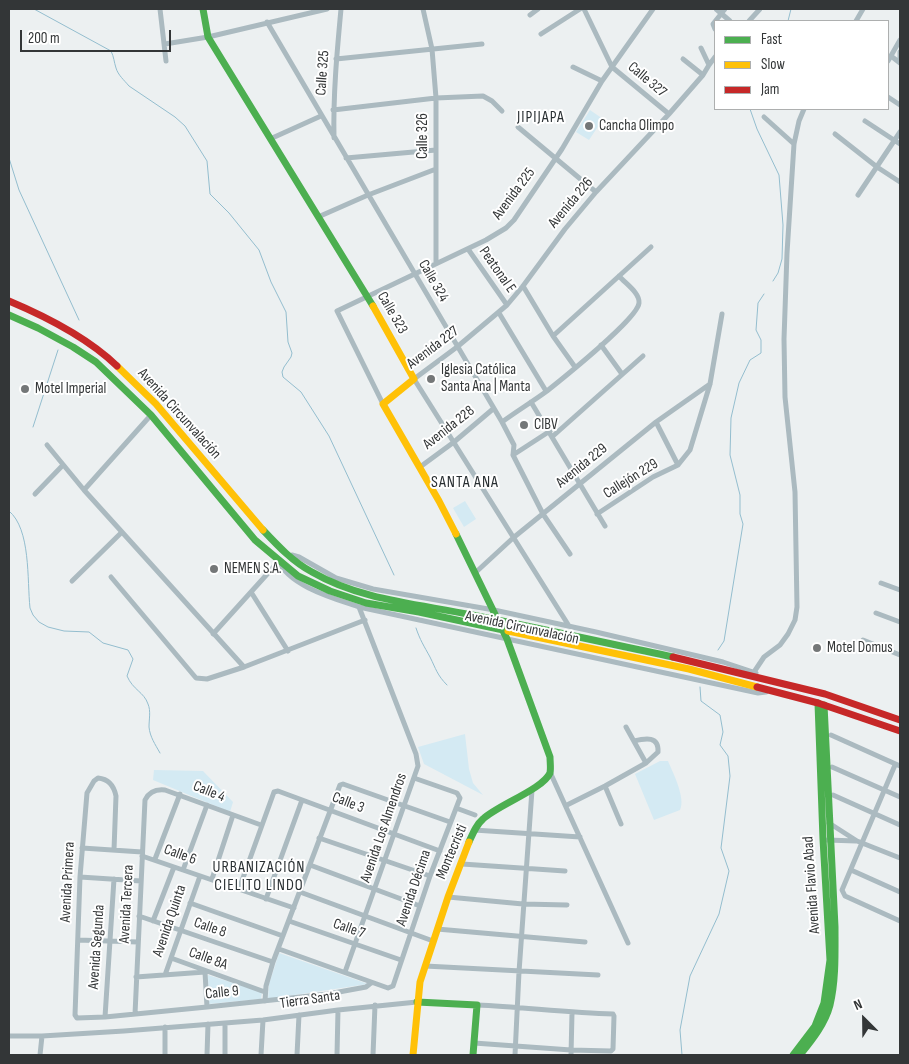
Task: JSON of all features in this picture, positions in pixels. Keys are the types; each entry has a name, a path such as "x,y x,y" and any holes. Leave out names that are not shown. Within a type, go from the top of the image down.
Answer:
{"main road":[{"name":"Calle 323","path":"203,9 208,36 367,296 414,379"},
{"name":"Avenida Circunvalación","path":"9,301 42,315 104,353 156,404 221,482 285,553 311,572 334,583 372,596 674,657 825,694 900,720"},
{"name":"Avenida Circunvalación","path":"9,315 38,328 96,362 160,426 255,540 298,576 330,591 366,603 438,616 670,665 821,704 900,731"},
{"name":"Avenida 227","path":"383,404 414,379"},
{"path":"383,404 420,467 494,610 507,639 545,740 550,758 550,772"},
{"path":"160,426 168,418"},
{"name":"Avenida Flavio Abad","path":"793,1055 815,1026 827,990 830,945 821,704"},
{"name":"Montecristi","path":"413,1055 420,982 448,897 474,830 482,820 496,809 543,782 550,772"},
{"name":"Avenida Flavio Abad","path":"800,1055 812,1040 825,1018 830,1005 832,991 836,944 826,839"},
{"name":"Tierra Santa","path":"417,1002 477,1005"},
{"path":"473,1055 477,1005"}],"street":[{"path":"160,9 166,61"},
{"path":"165,44 327,9"},
{"name":"Calle 325","path":"334,138 333,110 341,9"},
{"name":"Calle 326","path":"424,9 432,49 436,98 436,263"},
{"path":"530,15 538,9"},
{"path":"541,34 582,9"},
{"name":"Calle 327","path":"582,9 612,67 669,114"},
{"name":"Avenida 225","path":"383,404 337,311 468,249 506,228 514,220 556,158 602,81 653,9"},
{"path":"716,9 724,11"},
{"path":"750,20 760,9"},
{"path":"857,20 863,9"},
{"name":"Calle 324","path":"266,22 502,422 514,445 512,455 543,514 570,554"},
{"path":"900,40 890,58 900,63 900,52"},
{"path":"336,60 482,44"},
{"path":"701,48 709,65"},
{"name":"Avenida 226","path":"499,313 523,286 565,229 596,192 669,114 703,75 714,58"},
{"path":"683,59 703,75"},
{"path":"573,67 602,81"},
{"path":"333,110 436,98 482,96 492,101 502,111"},
{"path":"889,98 900,105"},
{"path":"754,672 764,657 780,645 788,634 795,620 797,607 795,492 785,397 784,339 794,144 804,110"},
{"path":"270,139 321,116"},
{"path":"764,117 794,144"},
{"path":"865,121 900,144"},
{"path":"518,127 596,192"},
{"path":"858,195 900,132"},
{"path":"834,134 900,182"},
{"path":"346,158 436,150"},
{"path":"318,217 368,195 436,169"},
{"path":"553,336 651,247"},
{"name":"Peatonal E","path":"468,249 507,305"},
{"path":"502,422 546,391 601,345 633,314 639,306 638,296 619,276"},
{"path":"523,286 553,336 575,367"},
{"path":"499,313 546,391"},
{"name":"Avenida 227","path":"414,379 499,313"},
{"path":"656,422 678,465 690,450 710,384 722,314"},
{"path":"601,345 622,374"},
{"path":"512,455 551,434 643,356"},
{"name":"Calle 323","path":"414,379 569,626"},
{"name":"Avenida 229","path":"475,572 513,538 656,422 710,384"},
{"path":"531,402 605,526"},
{"name":"Avenida 228","path":"420,467 454,442 493,409"},
{"path":"84,490 150,415"},
{"path":"47,445 84,490 244,667"},
{"path":"35,494 63,465"},
{"name":"Callejón 229","path":"597,514 653,477 678,465"},
{"path":"72,580 122,532"},
{"name":"Avenida Circunvalación","path":"285,553 299,557 336,578 373,589 494,610 658,646 754,672 775,682"},
{"path":"213,634 279,561"},
{"name":"Avenida Circunvalación","path":"279,561 281,567 287,573 306,586 359,607 758,693 773,691"},
{"path":"110,577 196,678 207,679 244,667 365,620"},
{"path":"881,583 900,590"},
{"path":"251,592 288,651"},
{"name":"Avenida Los Almendros","path":"345,972 366,918 418,766 416,754 359,607"},
{"path":"876,613 900,622"},
{"path":"863,640 900,655"},
{"path":"626,727 646,763"},
{"path":"831,735 898,765 859,842 851,870 842,890 845,896 899,921 900,914"},
{"path":"566,805 646,763 658,752 657,744 651,738 634,741"},
{"path":"832,767 900,797"},
{"path":"550,772 628,943"},
{"name":"Avenida Primera","path":"75,1016 80,877 87,793 90,786 98,778 104,778 115,792 114,850"},
{"name":"Avenida Décima","path":"371,982 388,988 393,986 430,876 460,798 457,794 414,778"},
{"path":"265,1001 265,992 273,962 329,809 340,785 343,784 450,822"},
{"path":"605,786 621,824"},
{"name":"Calle 4","path":"147,796 160,790 180,794 261,824"},
{"path":"515,1055 523,904 532,790"},
{"name":"Calle 3","path":"261,824 274,792 278,791 440,851"},
{"path":"155,859 180,794"},
{"path":"833,795 900,825"},
{"name":"Avenida Tercera","path":"135,1014 142,854 145,800 147,796"},
{"path":"266,899 302,800"},
{"name":"Avenida Quinta","path":"183,870 207,805"},
{"path":"456,808 475,815"},
{"path":"212,879 233,815"},
{"path":"826,823 859,842 900,858"},
{"path":"239,889 261,824"},
{"path":"474,830 580,837"},
{"path":"319,838 430,876"},
{"path":"826,839 859,842"},
{"name":"Calle 6","path":"82,848 142,854 174,867 294,908"},
{"path":"462,864 565,871"},
{"path":"310,865 420,906"},
{"path":"153,921 174,867"},
{"path":"851,870 900,892"},
{"name":"Avenida Quinta","path":"165,975 200,876"},
{"path":"80,877 141,881"},
{"name":"Avenida Segunda","path":"105,1017 114,879"},
{"path":"300,892 366,918 433,941"},
{"path":"448,897 523,904 567,905"},
{"path":"190,903 283,936"},
{"name":"Calle 8","path":"139,916 273,962"},
{"name":"Calle 7","path":"289,921 401,960"},
{"path":"437,929 585,942"},
{"path":"78,940 138,942"},
{"path":"279,949 371,982"},
{"name":"Calle 8A","path":"171,958 205,972 265,992"},
{"path":"425,966 598,975"},
{"path":"136,977 205,972 207,1007"},
{"name":"Calle 9","path":"75,1016 80,1019 265,1001 362,988 368,986 371,982"},
{"name":"Tierra Santa","path":"9,1036 42,1036 262,1020 375,1005 417,1002"},
{"path":"373,1055 375,1005"},
{"name":"Tierra Santa","path":"477,1005 614,1015 612,1050 571,1053"},
{"path":"337,1055 338,1010"},
{"path":"474,1043 571,1053 572,1013"},
{"path":"297,1055 299,1015"},
{"path":"261,1055 262,1020"},
{"path":"225,1023 225,1055"},
{"path":"207,1055 208,1024"},
{"path":"165,1027 165,1055"},
{"path":"40,1055 42,1036"}],"shaded area":[{"name":"Cancha Olimpo","path":"590,110 603,119 589,140 576,132"},
{"path":"465,501 476,519 464,527 453,508"},
{"path":"465,734 469,769 473,783 483,795 424,764 418,747"},
{"path":"660,761 668,761 678,786 681,805 680,810 654,820 635,774"},
{"path":"154,770 203,771 233,802 230,812 153,780"},
{"path":"279,953 368,984 268,999 269,984"},
{"path":"208,975 262,992 261,999 209,1004"}],"waterway":[{"path":"34,9 111,51 117,71 129,86 175,117 185,126 207,161 210,194 229,213 259,250 271,282 286,312 288,342 292,353 282,372 283,377 301,392 329,436 394,575"},
{"path":"788,20 791,9"},
{"path":"750,110 757,129 779,175 783,225 782,259 778,273 773,281"},
{"path":"9,158 19,190 79,320"},
{"path":"718,650 724,641 743,524 740,514 740,495 730,455 731,418 739,383 750,360 761,353 761,340 756,330 758,303 764,294"},
{"path":"33,427 58,350"},
{"path":"9,511 16,519 25,542 30,608 33,615 39,622 48,627 64,631 89,632 103,643 128,650 133,659 127,676 148,704 150,712 149,727 160,753"},
{"path":"416,628 437,672 447,685"},
{"path":"682,1055 680,1030 690,976 719,914 729,871 721,848 730,776 728,756 720,745 723,732 720,715 701,701 700,687"}],"traffic: fast":[{"path":"203,9 208,37 373,306"},
{"path":"9,315 38,328 96,362 151,415 255,540 298,576 330,591 366,603 508,631"},
{"path":"263,530 286,553 305,568 330,581 369,595 673,657"},
{"path":"456,534 507,639 550,757 550,773 546,779 530,791 483,819 469,842"},
{"path":"793,1055 815,1026 824,1003 830,960 818,703"},
{"path":"800,1055 825,1019 830,1005 834,976 835,927 824,705"},
{"path":"417,1002 477,1005 473,1055"}],"traffic: slow":[{"path":"373,306 414,379 383,404 456,534"},
{"path":"117,366 156,404 263,530"},
{"path":"508,631 689,669 757,687"},
{"path":"413,1055 420,982 448,897 469,842"}],"traffic: jam":[{"path":"9,301 38,314 80,337 117,366"},
{"path":"673,657 825,694 900,720"},
{"path":"757,687 818,703 900,731"}],"place":[{"name":"Cancha Olimpo","path":"589,126"},
{"name":"Iglesia Católica Santa Ana | Manta","path":"431,379"},
{"name":"Motel Imperial","path":"25,389"},
{"name":"CIBV","path":"524,425"},
{"name":"NEMEN S.A.","path":"214,569"},
{"name":"Motel Domus","path":"817,648"}],"district":[{"name":"JIPIJAPA","path":"541,118"},
{"name":"SANTA ANA","path":"465,483"},
{"name":"URBANIZACIÓN CIELITO LINDO","path":"259,877"}]}
